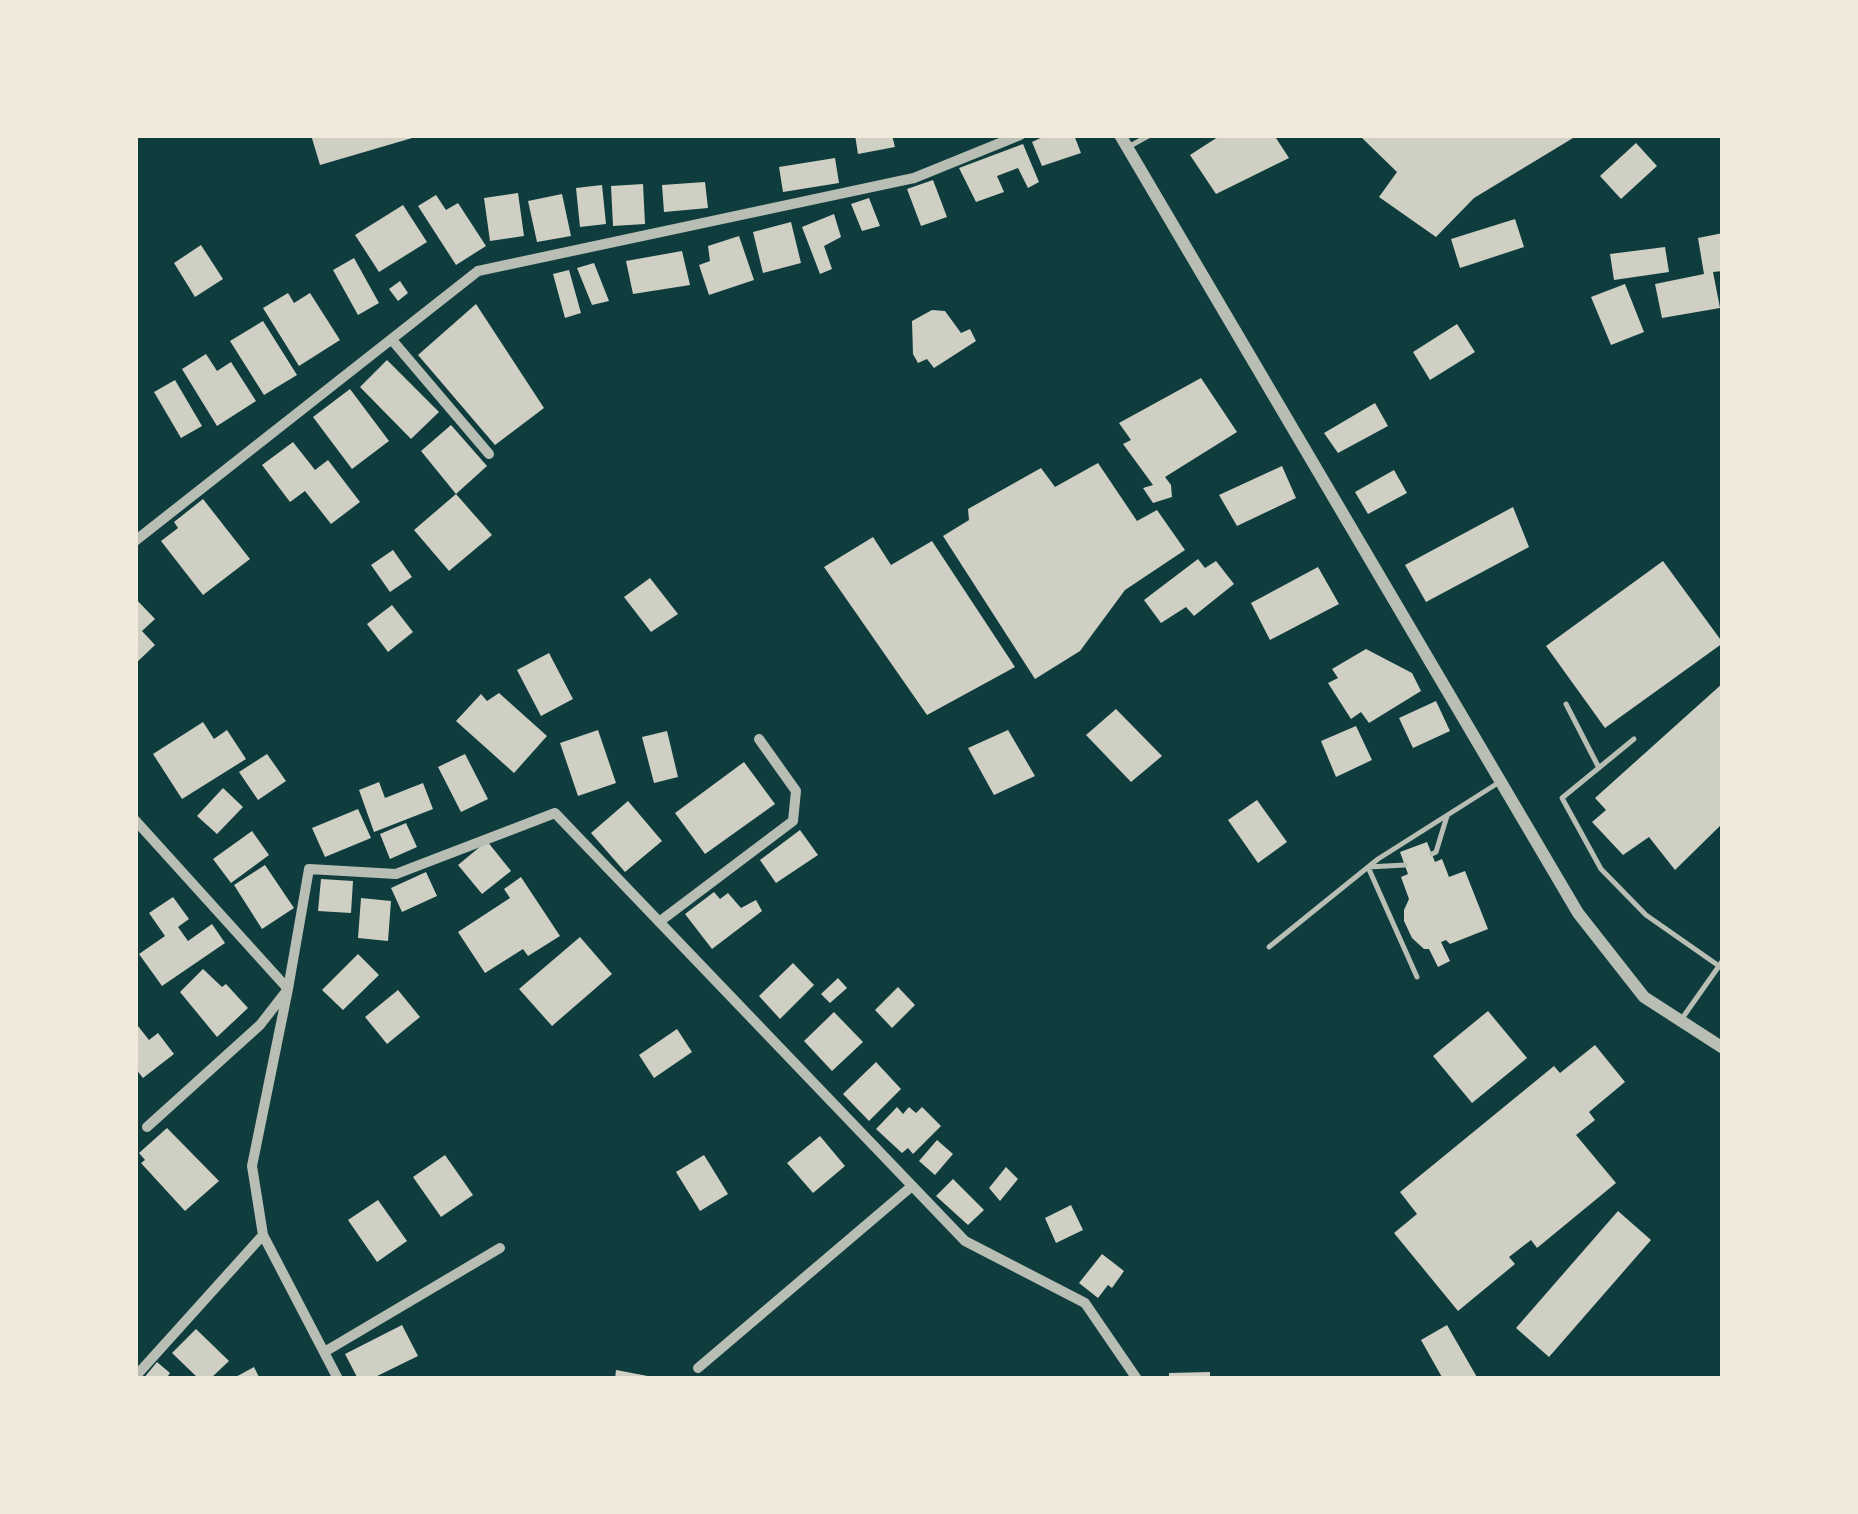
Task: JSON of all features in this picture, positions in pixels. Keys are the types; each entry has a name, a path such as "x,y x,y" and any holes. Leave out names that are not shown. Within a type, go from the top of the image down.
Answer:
{"street":[{"path":"135,542 478,271 914,178 1020,135"},
{"path":"1120,135 1578,913 1644,998 1723,1048"},
{"path":"392,340 489,454"},
{"path":"658,922 793,821 796,792 759,740"},
{"path":"338,1379 263,1235 252,1166 309,869 396,874 555,813 965,1241 1084,1303 1137,1379"},
{"path":"135,820 288,989"},
{"path":"147,1127 260,1025 288,989"},
{"path":"698,1368 912,1186"},
{"path":"135,1377 263,1235"},
{"path":"326,1352 500,1248"}],"lane":[{"path":"1128,148 1150,135"},
{"path":"1566,704 1599,768"},
{"path":"1634,738 1562,798 1601,869 1646,915 1722,965 1680,1022"},
{"path":"1269,947 1368,867 1500,782"},
{"path":"1432,854 1436,852 1447,815"},
{"path":"1368,867 1405,865"},
{"path":"1368,867 1417,978"}],"building":[{"path":"311,135 419,135 419,136 320,165"},
{"path":"855,135 892,135 895,147 858,154"},
{"path":"1047,135 1074,135 1081,153 1042,166 1032,142"},
{"path":"1221,135 1274,135 1289,158 1216,194 1190,155"},
{"path":"1359,135 1578,135 1474,198 1436,237 1379,197 1397,172"},
{"path":"1636,143 1657,166 1621,199 1600,176"},
{"path":"1023,144 1039,182 1028,188 1018,168 997,176 1004,192 976,202 959,168"},
{"path":"835,158 839,183 783,192 779,167"},
{"path":"933,180 947,217 921,226 907,189"},
{"path":"705,182 708,208 664,212 662,185"},
{"path":"643,184 645,224 613,226 611,186"},
{"path":"602,185 606,224 580,227 576,188"},
{"path":"518,193 524,236 490,241 484,198"},
{"path":"562,194 571,236 537,242 528,201"},
{"path":"436,195 446,210 458,203 486,246 456,265 418,206"},
{"path":"869,198 880,226 862,231 851,204"},
{"path":"403,205 427,242 379,272 355,235"},
{"path":"834,214 841,237 824,246 832,269 820,274 802,227"},
{"path":"1515,219 1524,247 1460,268 1451,239"},
{"path":"791,222 801,263 763,273 753,232"},
{"path":"1723,233 1723,271 1713,272 1720,308 1662,318 1655,284 1704,274 1698,238"},
{"path":"739,236 754,280 709,295 699,265 710,261 708,246"},
{"path":"201,245 223,279 195,297 174,263"},
{"path":"1665,247 1669,272 1614,280 1610,254"},
{"path":"682,251 690,285 633,294 626,261"},
{"path":"354,258 379,303 358,315 333,270"},
{"path":"594,263 609,301 592,305 577,268"},
{"path":"569,270 581,313 565,318 553,274"},
{"path":"400,281 408,293 398,301 389,289"},
{"path":"1625,284 1644,332 1611,345 1591,297"},
{"path":"288,293 294,303 310,293 340,340 299,366 263,308"},
{"path":"476,304 544,408 495,445 418,355"},
{"path":"932,310 945,311 961,333 970,329 976,341 934,368 927,359 918,363 913,354 912,321"},
{"path":"263,321 297,375 264,395 230,341"},
{"path":"1457,324 1475,352 1430,380 1413,352"},
{"path":"206,354 217,371 231,362 256,401 217,426 182,369"},
{"path":"387,360 439,412 411,439 360,387"},
{"path":"1201,378 1237,432 1165,477 1171,485 1172,497 1153,503 1143,488 1153,485 1123,444 1131,440 1119,423"},
{"path":"175,380 202,426 181,438 154,392"},
{"path":"350,389 389,441 352,469 313,417"},
{"path":"1375,403 1388,426 1338,453 1324,433"},
{"path":"451,425 487,466 456,494 421,451"},
{"path":"293,442 315,470 328,460 360,502 331,524 305,491 290,502 262,465"},
{"path":"1098,463 1137,521 1157,510 1185,550 1125,590 1080,651 1035,679 943,536 969,520 968,509 1041,468 1055,487"},
{"path":"1282,466 1296,498 1237,526 1219,495"},
{"path":"1394,470 1407,493 1368,514 1355,492"},
{"path":"456,494 492,535 449,571 414,530"},
{"path":"203,499 250,559 203,595 161,541 178,528 174,522"},
{"path":"1513,507 1529,547 1426,602 1405,565"},
{"path":"873,537 891,565 932,541 1015,667 927,715 824,567"},
{"path":"393,550 412,577 390,592 371,565"},
{"path":"1198,559 1205,568 1216,561 1234,584 1194,616 1186,607 1161,623 1144,600"},
{"path":"1663,561 1723,643 1605,728 1546,646"},
{"path":"1318,567 1339,604 1270,640 1251,603"},
{"path":"650,578 678,614 651,632 624,597"},
{"path":"135,598 155,619 142,631 155,645 135,664"},
{"path":"392,605 413,632 388,652 367,624"},
{"path":"1366,649 1412,673 1421,691 1369,723 1361,712 1351,719 1328,683 1338,678 1332,669"},
{"path":"549,653 573,699 541,716 517,670"},
{"path":"1723,683 1723,823 1675,870 1649,837 1623,855 1592,822 1606,810 1595,798"},
{"path":"499,693 547,736 514,773 456,721 481,694 487,701"},
{"path":"1436,701 1450,731 1413,748 1399,718"},
{"path":"1116,709 1162,756 1131,782 1086,735"},
{"path":"203,722 214,739 227,730 246,759 182,799 153,754"},
{"path":"1356,726 1372,760 1336,777 1321,741"},
{"path":"598,730 616,783 578,796 560,743"},
{"path":"1008,730 1035,776 994,795 968,748"},
{"path":"667,731 678,777 654,783 642,737"},
{"path":"267,754 286,781 258,800 239,772"},
{"path":"465,754 488,799 461,812 438,767"},
{"path":"744,762 775,804 705,854 675,813"},
{"path":"379,782 385,798 423,783 433,809 374,832 359,790"},
{"path":"223,788 243,807 217,834 197,816"},
{"path":"1257,800 1287,842 1258,863 1228,820"},
{"path":"628,801 662,841 625,872 591,833"},
{"path":"358,809 371,838 325,857 312,828"},
{"path":"406,823 417,847 390,859 380,834"},
{"path":"800,830 818,855 776,883 760,860"},
{"path":"252,831 269,855 231,883 213,859"},
{"path":"487,841 511,871 482,894 458,865"},
{"path":"1427,842 1435,862 1442,859 1449,877 1465,871 1488,929 1450,944 1446,940 1441,942 1450,961 1438,967 1429,949 1412,938 1404,921 1409,899 1401,877 1408,874 1400,852"},
{"path":"265,865 294,908 262,929 234,885"},
{"path":"426,872 437,896 402,912 391,888"},
{"path":"521,877 560,936 528,956 523,949 485,973 458,932 510,898 504,889"},
{"path":"321,879 353,881 351,913 318,911"},
{"path":"714,892 720,899 728,893 741,908 756,900 762,911 712,949 685,914"},
{"path":"173,897 189,919 178,927 188,941 212,924 225,943 162,986 139,954 165,936 149,913"},
{"path":"361,898 391,901 388,941 358,938"},
{"path":"580,937 612,974 552,1026 519,989"},
{"path":"358,954 379,975 343,1010 322,990"},
{"path":"793,963 814,985 780,1019 759,996"},
{"path":"203,969 222,987 226,984 248,1008 217,1037 180,992"},
{"path":"838,978 847,988 830,1003 821,994"},
{"path":"898,987 915,1005 892,1028 875,1010"},
{"path":"398,990 420,1017 387,1044 365,1017"},
{"path":"1488,1011 1527,1058 1472,1103 1433,1056"},
{"path":"834,1012 863,1042 832,1071 804,1041"},
{"path":"138,1026 149,1040 158,1033 174,1054 143,1078 135,1068"},
{"path":"677,1029 692,1052 654,1078 639,1055"},
{"path":"1595,1045 1625,1082 1589,1112 1595,1120 1576,1135 1616,1183 1537,1248 1531,1240 1509,1257 1515,1264 1458,1311 1394,1233 1417,1214 1400,1192 1554,1066 1560,1073"},
{"path":"876,1062 901,1089 869,1121 843,1094"},
{"path":"897,1107 903,1114 909,1107 916,1113 922,1107 941,1126 913,1154 908,1148 902,1153 876,1129"},
{"path":"167,1128 219,1181 185,1211 141,1163 145,1160 139,1153"},
{"path":"820,1136 845,1166 813,1193 787,1163"},
{"path":"937,1140 953,1154 935,1175 919,1161"},
{"path":"445,1155 473,1195 441,1217 413,1177"},
{"path":"704,1155 728,1194 700,1211 676,1172"},
{"path":"1006,1167 1018,1179 1000,1201 989,1188"},
{"path":"953,1179 984,1210 968,1225 936,1196"},
{"path":"378,1200 407,1241 377,1262 348,1220"},
{"path":"1071,1205 1083,1230 1056,1243 1045,1218"},
{"path":"1618,1211 1651,1240 1549,1357 1516,1328"},
{"path":"1102,1254 1124,1271 1112,1288 1108,1285 1098,1298 1079,1283"},
{"path":"402,1325 418,1356 371,1379 358,1379 345,1354"},
{"path":"1447,1325 1478,1379 1443,1379 1421,1340"},
{"path":"196,1329 229,1361 210,1379 199,1379 172,1353"},
{"path":"157,1362 170,1373 172,1379 143,1379"},
{"path":"254,1367 260,1379 232,1379"},
{"path":"616,1370 653,1377 653,1379 615,1379"},
{"path":"1210,1372 1210,1379 1169,1379 1169,1373"}]}
